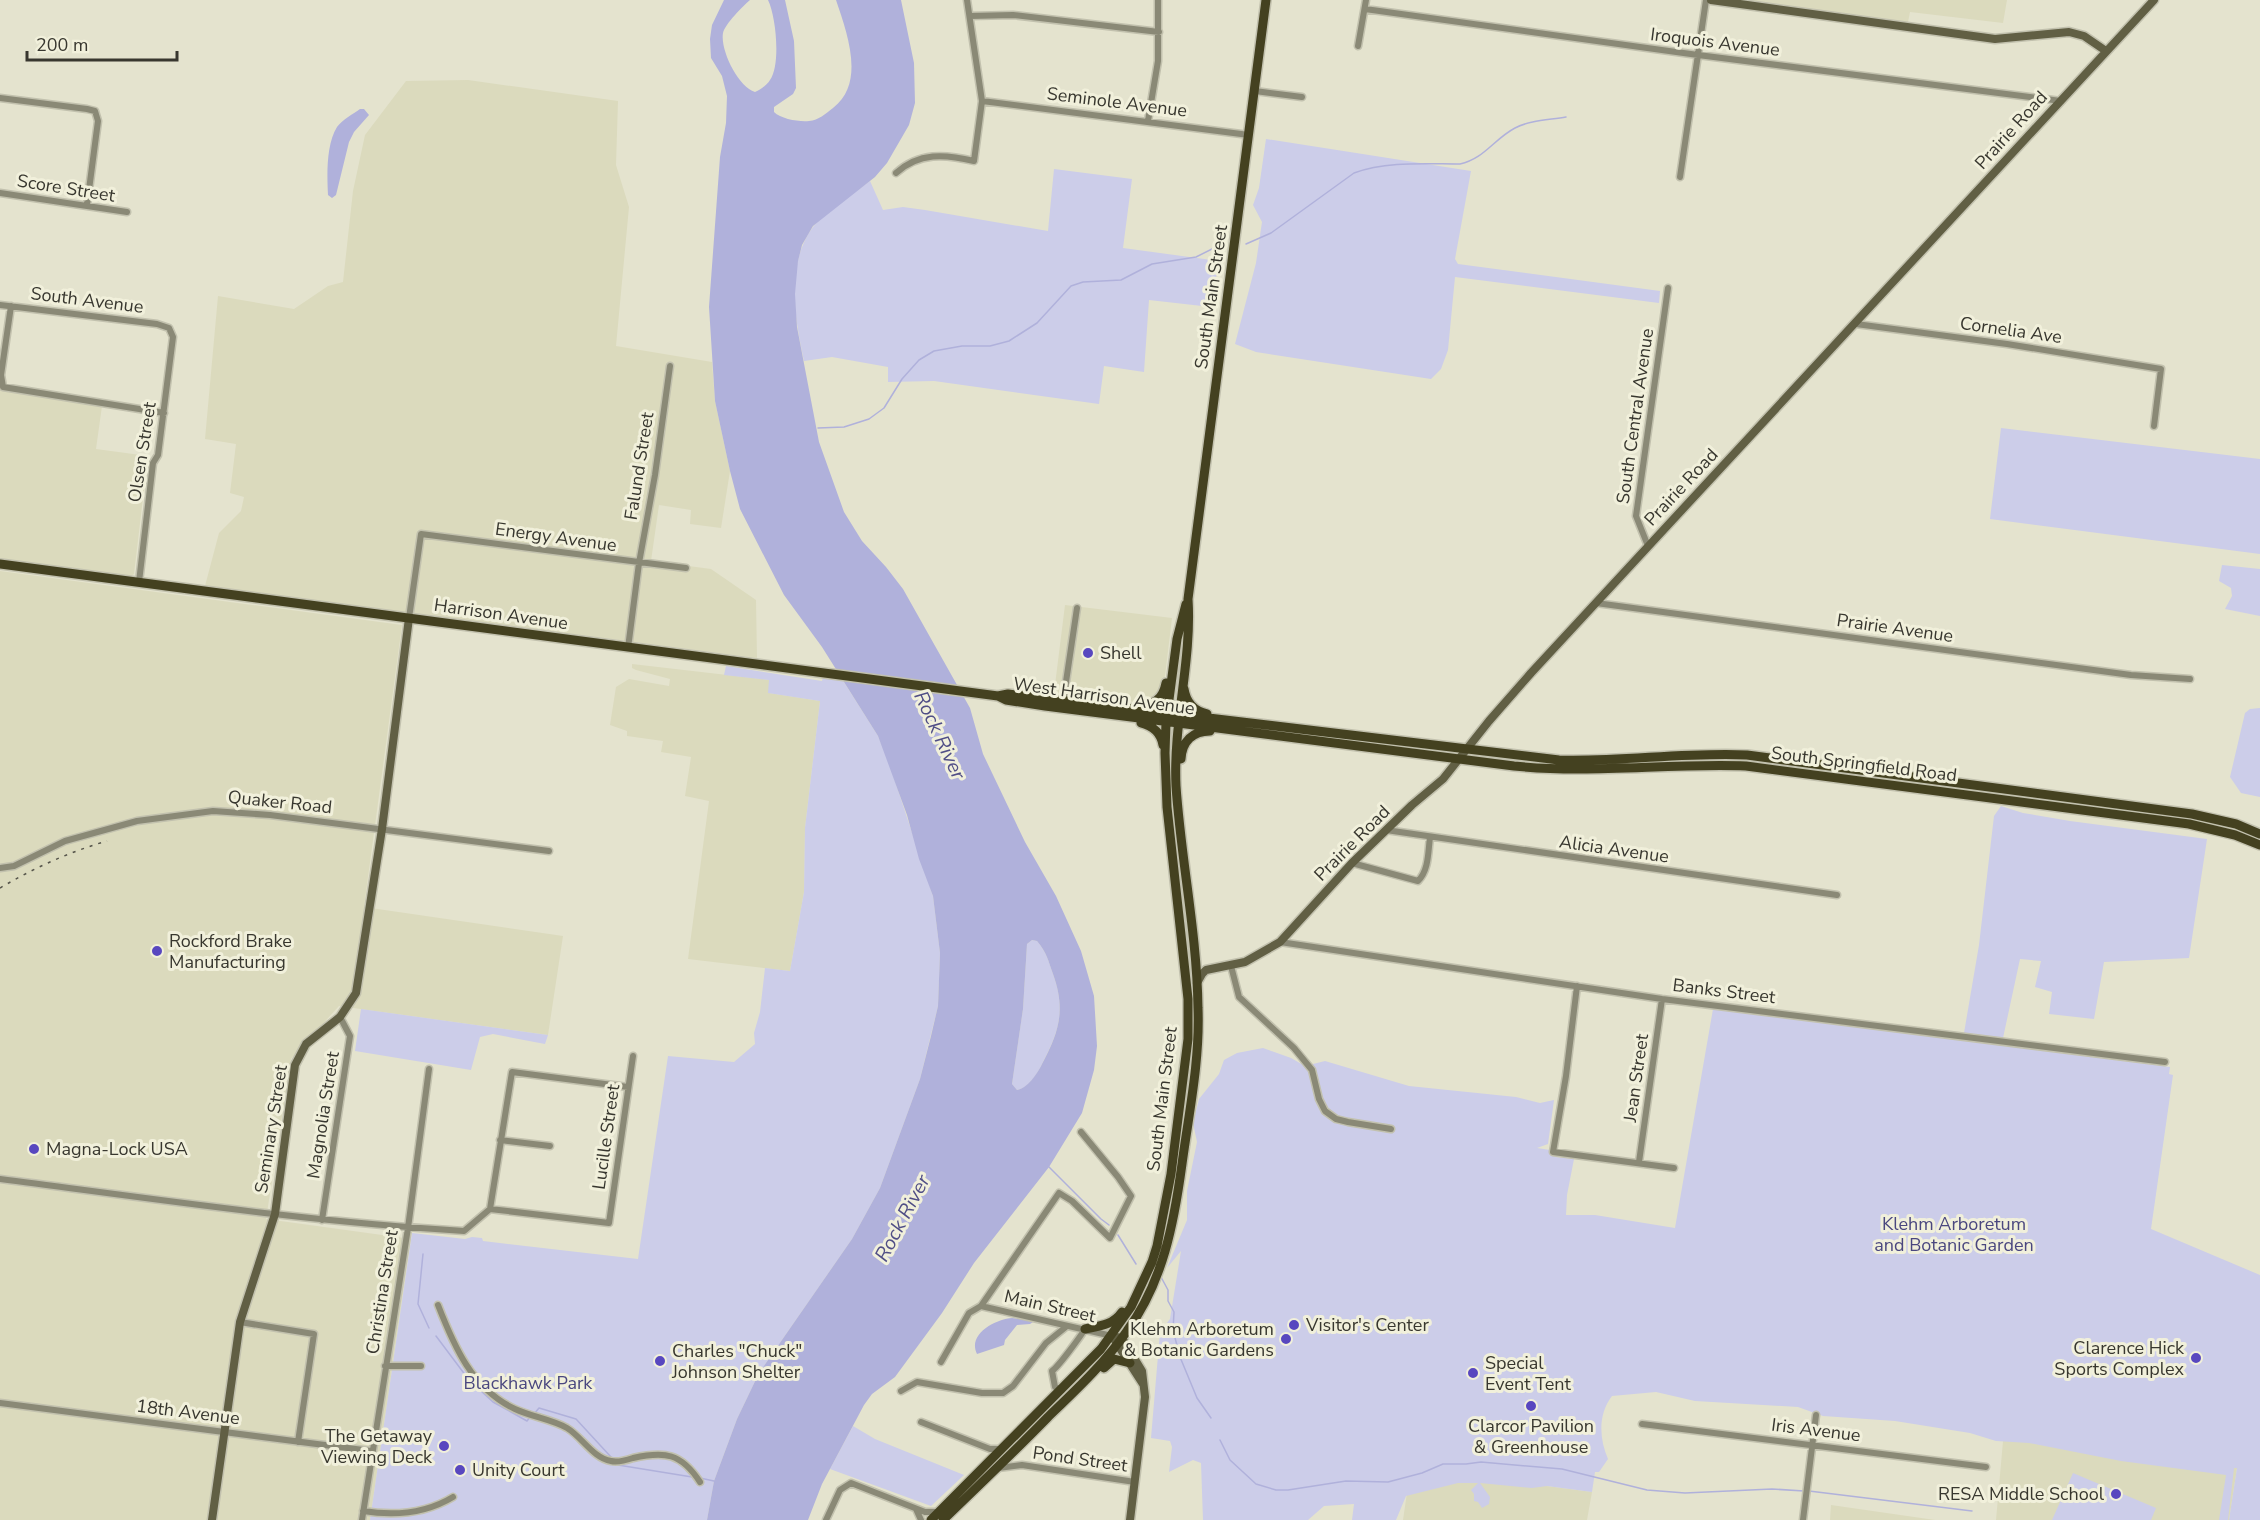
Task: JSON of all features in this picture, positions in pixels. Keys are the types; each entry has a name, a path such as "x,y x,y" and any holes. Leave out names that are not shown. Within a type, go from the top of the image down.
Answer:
{"main road":[{"name":"South Main Street","path":"941,1516 1003,1448 1134,1321 1157,1278 1171,1228 1195,1081 1199,1010 1176,783 1178,719 1189,634 1188,598 1266,0"},
{"name":"Harrison Avenue","path":"0,564 999,696"},
{"name":"South Main Street","path":"931,1520 941,1516 997,1468 1079,1387 1117,1339 1152,1262 1160,1231 1185,1076 1188,1018 1167,807 1165,753 1167,717 1181,617 1188,598"},
{"path":"1124,707 1144,706 1162,697 1174,631 1181,617"},
{"path":"1184,676 1185,695 1192,707 1201,713 1295,729"},
{"name":"West Harrison Avenue","path":"999,696 1006,700 1167,717"},
{"path":"1064,706 1086,715 1149,726 1160,736 1165,753"},
{"name":"West Harrison Avenue","path":"1064,706 1124,707 1231,731 1460,759"},
{"name":"West Harrison Avenue","path":"1178,719 1295,729 1467,750"},
{"path":"1180,827 1183,802 1181,755 1184,744 1190,737 1200,732 1231,731"},
{"name":"South Springfield Road","path":"1467,750 1559,760 1604,760 1690,754 1747,755 2192,814 2236,824 2260,834"},
{"name":"South Springfield Road","path":"1460,759 1559,770 1706,764 1746,766 2189,824 2235,835 2260,845"},
{"path":"1085,1329 1106,1325 1120,1315 1134,1290 1160,1231"},
{"path":"1079,1387 1095,1378 1111,1361 1119,1359 1130,1363"}],"street":[{"path":"896,173 907,163 916,159 943,157 974,161 982,101 968,0"},
{"path":"1148,121 1158,61 1158,0"},
{"path":"1358,46 1366,0"},
{"path":"1680,177 1706,0"},
{"path":"1711,0 1995,39 2069,32 2084,36 2106,51"},
{"name":"Prairie Road","path":"1214,968 1231,966 1256,957 1280,942 1352,863 1443,779 1489,721 1648,546 2154,0"},
{"name":"Iroquois Avenue","path":"1365,9 1698,55 2061,101"},
{"path":"970,16 1012,15 1159,32"},
{"path":"1255,91 1302,97"},
{"path":"0,98 95,111 98,121 87,205"},
{"name":"Seminole Avenue","path":"982,101 1249,135"},
{"name":"Score Street","path":"0,193 128,212"},
{"name":"South Central Avenue","path":"1648,546 1636,516 1668,288"},
{"name":"South Avenue","path":"0,305 157,324 170,328"},
{"path":"11,306 1,375 3,387 164,413"},
{"name":"Cornelia Ave","path":"1856,324 2039,349 2161,369 2154,426"},
{"name":"Olsen Street","path":"139,582 153,463 158,455 164,413 173,337 170,328"},
{"name":"Falund Street","path":"628,648 670,366"},
{"name":"Energy Avenue","path":"409,618 421,534 686,568"},
{"name":"Prairie Avenue","path":"1596,603 2131,675 2190,679"},
{"path":"1064,706 1077,608"},
{"name":"Seminary Street","path":"212,1520 240,1322 275,1214 295,1065 306,1044 340,1017 356,993 381,829 409,618"},
{"name":"Quaker Road","path":"0,868 14,866 65,841 137,821 213,811 270,815 549,851"},
{"name":"Alicia Avenue","path":"1386,830 1837,895"},
{"path":"1352,863 1418,881 1423,876 1427,865 1430,837"},
{"name":"Banks Street","path":"1280,942 1662,999 2165,1062"},
{"path":"1194,954 1200,963 1214,968"},
{"path":"1231,966 1239,997 1294,1048 1312,1070 1319,1100 1325,1111 1336,1119 1391,1129"},
{"path":"1197,983 1202,974 1214,968"},
{"path":"1577,986 1566,1076 1553,1152 1674,1168"},
{"name":"Jean Street","path":"1639,1162 1662,999"},
{"name":"Magnolia Street","path":"322,1220 350,1036 340,1017"},
{"name":"Lucille Street","path":"490,1209 609,1223 633,1056"},
{"name":"Christina Street","path":"362,1520 371,1451 408,1228 429,1069"},
{"path":"0,1179 322,1220 465,1231 490,1209 512,1072 628,1087"},
{"path":"941,1362 969,1313 981,1306 1059,1192 1072,1201 1110,1238 1131,1196 1081,1132"},
{"path":"500,1140 550,1146"},
{"path":"438,1305 461,1359 476,1379 496,1397 515,1409 568,1429 598,1456 610,1461 666,1454 682,1462 700,1482"},
{"name":"Main Street","path":"981,1306 1085,1329 1117,1339"},
{"path":"240,1322 314,1334 298,1442"},
{"path":"901,1391 916,1382 982,1393 1003,1393 1013,1386 1046,1343 1067,1326"},
{"path":"1062,1390 1055,1387 1052,1371 1058,1367 1085,1329"},
{"path":"1117,1339 1144,1385"},
{"path":"1117,1339 1139,1366 1144,1385 1144,1408 1130,1520"},
{"path":"385,1366 421,1366"},
{"name":"18th Avenue","path":"0,1403 371,1451"},
{"path":"1803,1520 1816,1415"},
{"path":"921,1422 984,1447 994,1450 1003,1448"},
{"name":"Iris Avenue","path":"1642,1424 1986,1467"},
{"path":"984,1447 987,1465"},
{"name":"Pond Street","path":"1015,1450 1016,1460 1022,1466"},
{"name":"Pond Street","path":"997,1468 1022,1466 1135,1482"},
{"path":"826,1520 840,1490 851,1483 916,1509 941,1516"},
{"path":"363,1510 395,1514 440,1505 453,1497"},
{"path":"916,1509 921,1520"}],"shaded area":[{"path":"1738,0 2007,0 2003,23 1910,12 1908,22"},
{"path":"468,80 618,101 616,165 629,207 616,346 712,362 715,401 730,471 721,528 690,524 691,510 659,505 651,561 711,569 756,600 757,658 205,586 219,533 241,511 244,497 230,493 236,444 205,439 218,296 294,309 328,286 343,282 353,191 365,135 406,81"},
{"path":"0,390 102,406 96,449 148,456 134,574 131,576 0,560"},
{"path":"0,571 402,625 364,907 563,936 548,1035 339,1006 291,1059 266,1219 411,1239 370,1520 0,1520"},
{"path":"1065,605 1172,618 1164,684 1158,695 1147,702 1135,702 1054,693"},
{"path":"632,664 770,680 769,693 820,701 805,828 804,892 790,971 688,959 709,801 685,796 691,757 661,752 663,741 627,736 627,731 610,725 616,687 629,679 669,686 670,679 636,670 632,668"},
{"name":"RESA Middle School","path":"2004,1430 2121,1445 2237,1468 2229,1520 1996,1520"},
{"path":"1470,1476 1592,1492 1587,1520 1403,1520 1408,1486"},
{"name":"RESA Middle School","path":"1831,1505 1935,1520 1830,1520"}],"green space":[{"path":"1266,139 1471,171 1455,259 1458,264 1660,291 1659,303 1455,277 1448,350 1441,369 1431,379 1256,352 1235,344 1256,263 1262,222 1253,205 1259,188"},
{"path":"1054,169 1132,179 1123,248 1219,261 1211,307 1149,300 1144,372 1104,366 1099,404 934,381 888,382 888,367 832,357 804,361 796,310 795,275 804,242 813,227 832,208 870,181 883,210 903,207 1048,231"},
{"path":"2001,428 2260,459 2260,554 1990,519"},
{"path":"2222,565 2260,569 2260,616 2225,609 2232,596 2231,588 2219,581"},
{"name":"Blackhawk Park","path":"726,666 822,681 823,677 842,679 878,736 933,896 940,953 938,1006 920,1079 880,1188 852,1239 759,1373 737,1419 714,1481 707,1520 370,1520 412,1233 465,1239 482,1238 483,1241 638,1259 668,1056 734,1062 755,1044 754,1033 760,1012 765,968 790,971 804,892 805,828 820,701 768,693 769,680 724,675"},
{"path":"2260,708 2260,797 2241,793 2230,777 2245,713 2250,709"},
{"path":"2001,806 2023,813 2070,821 2207,839 2189,958 2104,962 2094,1019 2049,1014 2052,992 2035,987 2041,961 2020,959 2003,1038 1964,1033 1979,945 1994,816"},
{"path":"1032,940 1037,941 1043,949 1053,974 1059,999 1059,1020 1053,1041 1038,1072 1029,1084 1017,1090 1012,1084 1023,1009 1027,944"},
{"path":"361,1009 548,1035 545,1044 493,1034 480,1037 471,1070 355,1051"},
{"name":"Klehm Arboretum and Botanic Garden","path":"1713,1009 2170,1067 2169,1074 2173,1075 2151,1229 2260,1275 2260,1520 2229,1520 2237,1468 2234,1468 2228,1520 2219,1520 2226,1475 2121,1461 2029,1443 1996,1441 1970,1433 1895,1421 1823,1416 1798,1407 1695,1401 1656,1392 1612,1396 1607,1403 1601,1426 1608,1459 1599,1472 1595,1472 1592,1492 1547,1486 1532,1488 1480,1483 1490,1497 1489,1504 1482,1508 1478,1502 1474,1501 1474,1494 1471,1490 1478,1483 1458,1483 1406,1496 1396,1520 1352,1520 1354,1504 1324,1506 1308,1520 1203,1520 1201,1463 1193,1460 1169,1472 1172,1447 1170,1441 1151,1438 1160,1332 1170,1319 1181,1251 1167,1268 1187,1220 1187,1191 1197,1142 1193,1123 1199,1099 1219,1074 1224,1060 1237,1053 1263,1048 1291,1058 1305,1066 1325,1061 1409,1086 1516,1097 1540,1103 1554,1100 1548,1144 1537,1148 1550,1150 1555,1157 1574,1159 1567,1195 1566,1215 1595,1215 1675,1228"},
{"path":"853,1426 875,1439 964,1475 931,1506 830,1469"},
{"path":"2073,1473 2156,1508 2151,1520 2052,1520"}],"water":[{"name":"Rock River","path":"724,0 750,0 727,25 723,33 723,40 727,58 737,76 742,83 755,92 769,82 775,63 775,28 768,0 785,0 794,41 796,88 793,94 774,107 774,112 790,120 809,121 819,118 833,108 843,98 849,85 851,57 849,42 836,0 901,0 914,63 915,103 909,125 887,163 875,177 813,226 802,245 798,261 795,294 797,327 819,442 844,512 862,541 903,589 970,708 983,754 1025,842 1056,896 1081,951 1094,996 1097,1046 1094,1070 1082,1113 1049,1167 974,1263 942,1313 895,1377 872,1394 864,1405 822,1484 808,1520 707,1520 714,1481 737,1419 759,1373 852,1239 880,1188 920,1079 931,1036 938,1006 940,953 933,896 878,736 822,647 784,595 740,509 730,471 715,401 709,307 727,96 722,76 711,58 712,25","holes":["1032,940 1037,941 1047,957 1057,987 1059,1020 1053,1042 1038,1072 1028,1084 1017,1090 1012,1084 1023,1009 1027,944"]},
{"path":"360,109 364,109 369,115 354,132 349,142 336,195 332,198 328,195 327,178 333,134 339,124"},
{"path":"1012,1318 1033,1322 1017,1325 1005,1340 1004,1345 977,1354 975,1347 979,1334 998,1321"}],"waterway":[{"path":"1246,244 1271,233 1354,173 1392,165 1460,164 1476,158 1508,132 1521,125 1566,117"},
{"path":"818,428 844,427 869,419 884,408 902,379 919,360 934,351 962,346 990,346 1009,341 1037,323 1071,286 1083,282 1121,280 1152,264 1196,257 1224,243"},
{"path":"1049,1167 1109,1225"},
{"path":"1118,1235 1136,1264"},
{"path":"423,1254 418,1304 429,1328"},
{"path":"1161,1277 1168,1290 1168,1301 1174,1312 1173,1330 1180,1357 1197,1398 1211,1418"},
{"path":"436,1336 469,1380 493,1402 527,1421 530,1417"},
{"path":"534,1414 539,1408 576,1419 611,1457"},
{"path":"1220,1440 1230,1460 1256,1484 1276,1490 1346,1481 1388,1482 1422,1473 1443,1464 1481,1462 1562,1469 1647,1490 1685,1493 1772,1489 1804,1491"},
{"path":"618,1465 692,1477"},
{"path":"700,1478 714,1481"},
{"path":"1809,1491 1972,1511"}],"railway":[{"path":"0,888 52,861 107,841"}],"place":[{"name":"Shell","path":"1088,653"},
{"name":"Rockford Brake Manufacturing","path":"157,951"},
{"name":"Magna-Lock USA","path":"34,1149"},
{"name":"Visitor's Center","path":"1294,1325"},
{"name":"Klehm Arboretum & Botanic Gardens","path":"1286,1339"},
{"name":"Clarence Hick Sports Complex","path":"2196,1358"},
{"name":"Charles \"Chuck\" Johnson Shelter","path":"660,1361"},
{"name":"Special Event Tent","path":"1473,1373"},
{"name":"Clarcor Pavilion & Greenhouse","path":"1531,1406"},
{"name":"The Getaway Viewing Deck","path":"444,1446"},
{"name":"Unity Court","path":"460,1470"},
{"name":"RESA Middle School","path":"2116,1494"}]}
